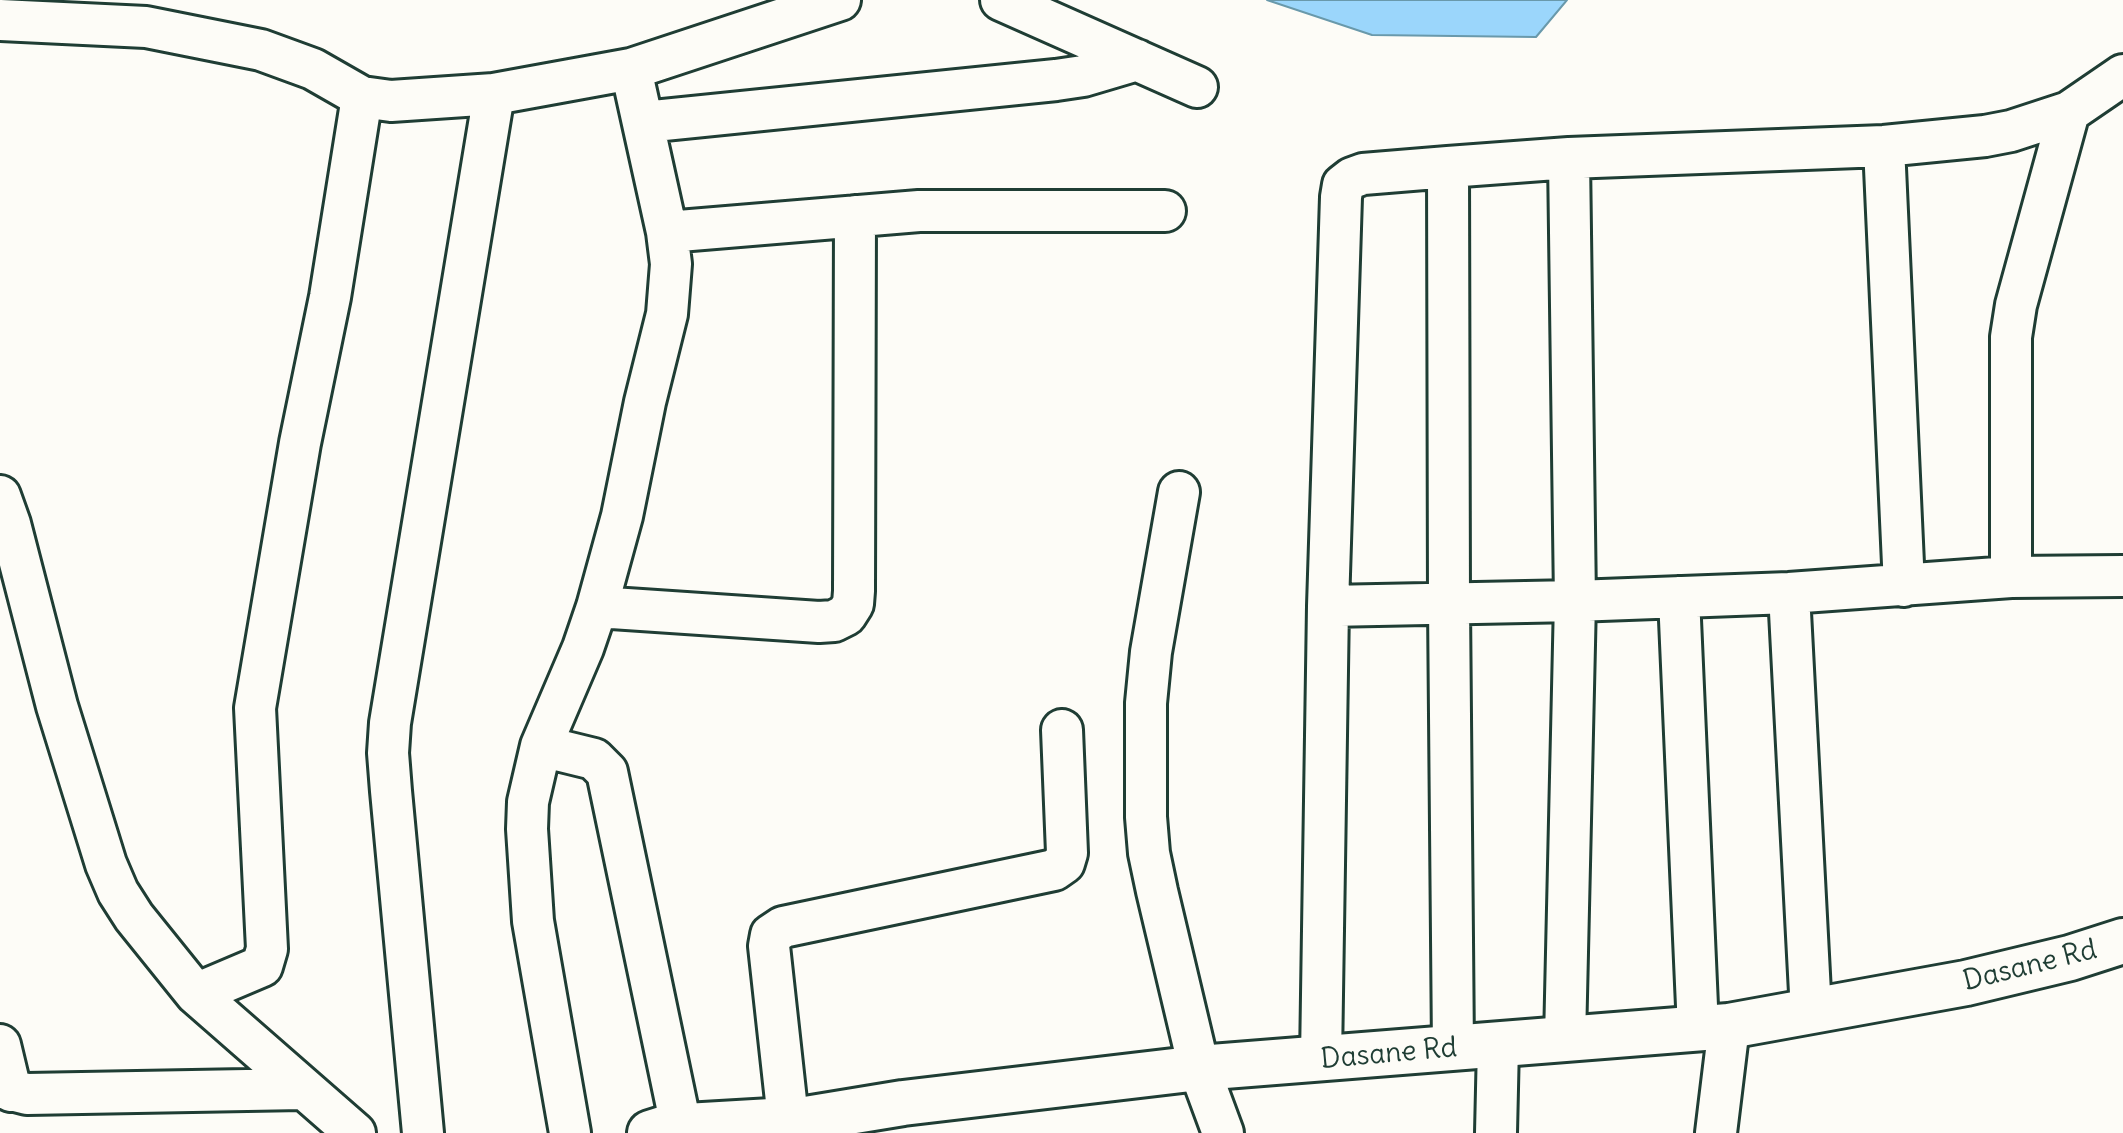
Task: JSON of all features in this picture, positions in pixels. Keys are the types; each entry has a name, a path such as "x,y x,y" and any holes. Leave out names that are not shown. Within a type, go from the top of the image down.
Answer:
{"street":[{"path":"0,20 146,27 261,50 313,69 362,97 391,101 494,94 631,69 840,0"},
{"path":"1001,0 1197,87"},
{"path":"644,122 1056,80 1083,76 1137,60"},
{"path":"570,1133 533,921 528,872 528,802 541,746 597,607 622,516 667,314 671,264 667,232 631,69"},
{"path":"1321,1059 1328,606 1343,185 1363,174 1448,167 1569,158 1884,146 1985,136 2069,112 2123,75"},
{"path":"423,1133 391,791 388,753 390,723 494,94"},
{"path":"196,994 262,966 267,949 255,708 300,443 330,297 362,97"},
{"path":"2011,577 2013,321 2069,112"},
{"path":"1884,146 1904,586"},
{"path":"1565,1040 1575,601 1569,158"},
{"path":"1448,167 1453,1049"},
{"path":"667,232 919,211 1165,211"},
{"path":"597,607 819,622 834,621 846,615 853,604 854,591 855,216"},
{"path":"1179,492 1151,652 1146,703 1146,817 1157,891 1199,1068 1223,1133"},
{"path":"2,506 57,706 106,864 118,892 134,917 196,994 355,1133"},
{"path":"1328,606 1449,605 1789,593 2011,577 2123,576"},
{"path":"1789,593 1811,1012"},
{"path":"1679,597 1714,1027 1716,1133"},
{"path":"800,1124 769,946 771,935 783,927 1054,870 1064,863 1067,853 1062,730"},
{"path":"541,746 594,759 607,772 666,1129"},
{"name":"Dasane Rd","path":"666,1129 800,1124 903,1103 1199,1068 1714,1027 1966,983 2070,958 2123,941"},
{"path":"0,1045 5,1089 27,1094 302,1089"},
{"path":"1496,1133 1498,1045"}],"water":[{"path":"1267,0 1567,0 1536,37 1372,35"}]}
